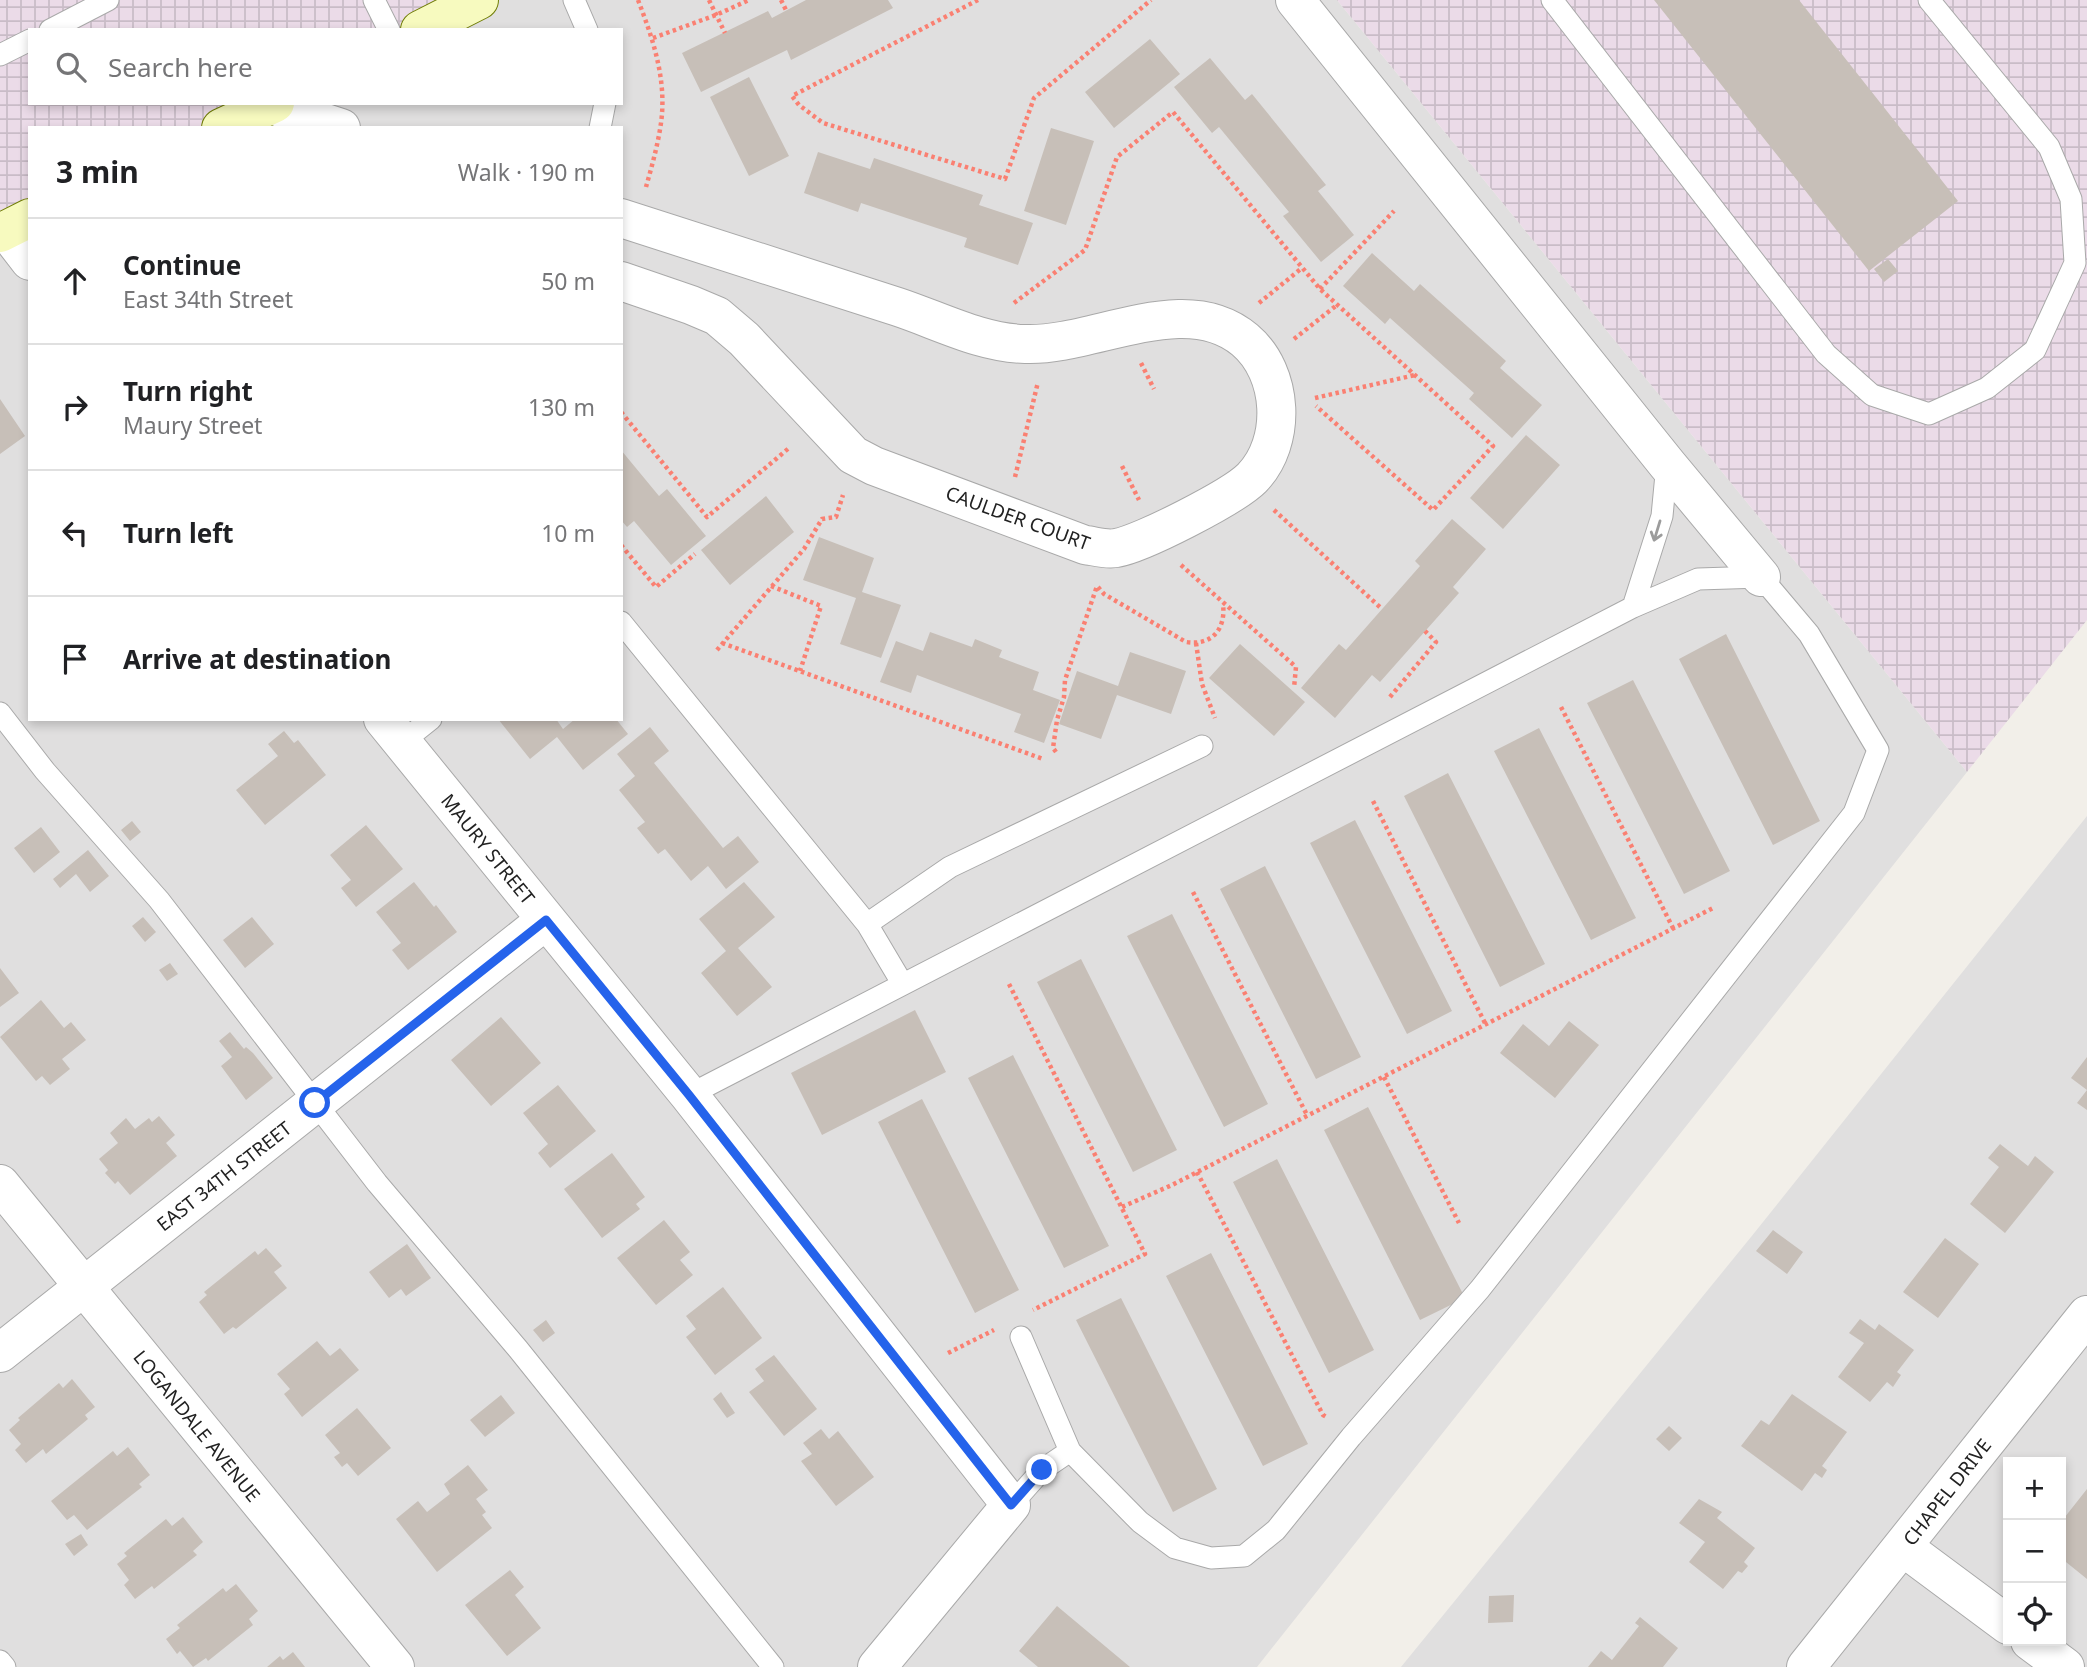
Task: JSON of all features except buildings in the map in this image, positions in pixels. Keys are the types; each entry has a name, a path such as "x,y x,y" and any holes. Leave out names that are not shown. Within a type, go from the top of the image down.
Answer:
{"street":[{"path":"424,28 479,0"},
{"path":"1295,0 1667,464 1761,577"},
{"path":"225,126 271,105"},
{"path":"276,105 335,126"},
{"name":"CAULDER COURT","path":"623,219 916,313 991,340 1040,345 1171,319 1199,320 1222,326 1245,340 1265,363 1275,390 1276,420 1270,450 1251,478 1218,500 1147,538 1135,544 1112,549 1084,545 874,466 853,455 744,339 716,316 691,304 623,282"},
{"path":"9,225 28,258"},
{"name":"MAURY STREET","path":"392,731 689,1095 1011,1505"},
{"name":"EAST 34TH STREET","path":"0,1353 546,920"},
{"name":"LOGANDALE AVENUE","path":"0,1184 395,1667"},
{"name":"CHAPEL DRIVE","path":"1806,1667 2087,1315"},
{"path":"877,1667 1011,1505"},
{"path":"1903,1547 2003,1621"},
{"path":"2037,1646 2065,1667"}],"lane":[{"path":"54,28 108,0"},
{"path":"374,0 388,28"},
{"path":"574,0 586,28"},
{"path":"1552,0 1826,354 1872,395 1929,414 1987,387 2035,350 2075,264 2071,199 2049,147 1929,0"},
{"path":"0,55 28,41"},
{"path":"600,126 605,105"},
{"path":"1633,607 1662,516 1667,464"},
{"path":"689,1095 1633,607 1698,579 1761,577 1809,634 1878,750 1854,813 1480,1289 1351,1437 1276,1530 1244,1556 1211,1558 1175,1548 1140,1522 1070,1451 1021,1327"},
{"path":"623,624 867,924 902,983"},
{"path":"0,713 45,771 159,900 377,1183 518,1349 773,1667"},
{"path":"392,731 424,721"},
{"path":"867,924 950,867 1202,747"},
{"path":"1011,1505 1042,1470 1070,1451"},
{"path":"0,1661 5,1667"}],"path":[{"path":"638,0 658,58 662,120 646,188"},
{"path":"709,0 725,33"},
{"path":"653,38 749,0"},
{"path":"781,0 786,10"},
{"path":"978,0 792,96 799,105 823,122 1005,180 1034,98 1151,0"},
{"path":"1008,307 1085,250 1117,157 1173,112 1320,289 1493,446 1433,510 1316,406"},
{"path":"1320,289 1394,211"},
{"path":"1258,303 1302,268"},
{"path":"1294,339 1337,305"},
{"path":"1141,363 1154,389"},
{"path":"1315,398 1415,375"},
{"path":"1014,481 1038,382"},
{"path":"623,414 707,517 789,448"},
{"path":"1122,466 1140,500"},
{"path":"717,650 804,549 822,519 836,517 843,495"},
{"path":"1273,509 1382,609"},
{"path":"623,547 656,587 695,554"},
{"path":"1178,563 1296,667 1294,688"},
{"path":"771,586 821,606 800,671"},
{"path":"1056,752 1053,748 1056,720 1064,697 1065,680 1097,586 1104,594 1186,642 1208,641 1220,629 1223,602"},
{"path":"1382,706 1436,642 1425,632"},
{"path":"722,643 1043,759"},
{"path":"1196,643 1202,684 1217,723"},
{"path":"1561,707 1674,930"},
{"path":"1373,801 1486,1025"},
{"path":"1193,892 1307,1115"},
{"path":"1122,1207 1197,1172 1713,908"},
{"path":"1009,984 1145,1254 1021,1327"},
{"path":"1384,1077 1459,1223"},
{"path":"1197,1172 1323,1415"},
{"path":"948,1353 996,1328"}],"shaded area":[{"path":"0,0 483,0 427,28 28,28 28,105 273,105 232,126 28,126 28,227 0,221"},
{"path":"483,0 1337,0 1967,772 1257,1667 0,1667 0,221 28,227 28,721 623,721 623,126 232,126 273,105 623,105 623,28 427,28"},
{"path":"1337,0 2087,0 2087,620 1967,772"},
{"path":"2087,816 2087,1667 1401,1667 1751,1237"}],"route":[{"path":"315,1103 546,920 689,1095 1011,1505 1042,1470"}]}
